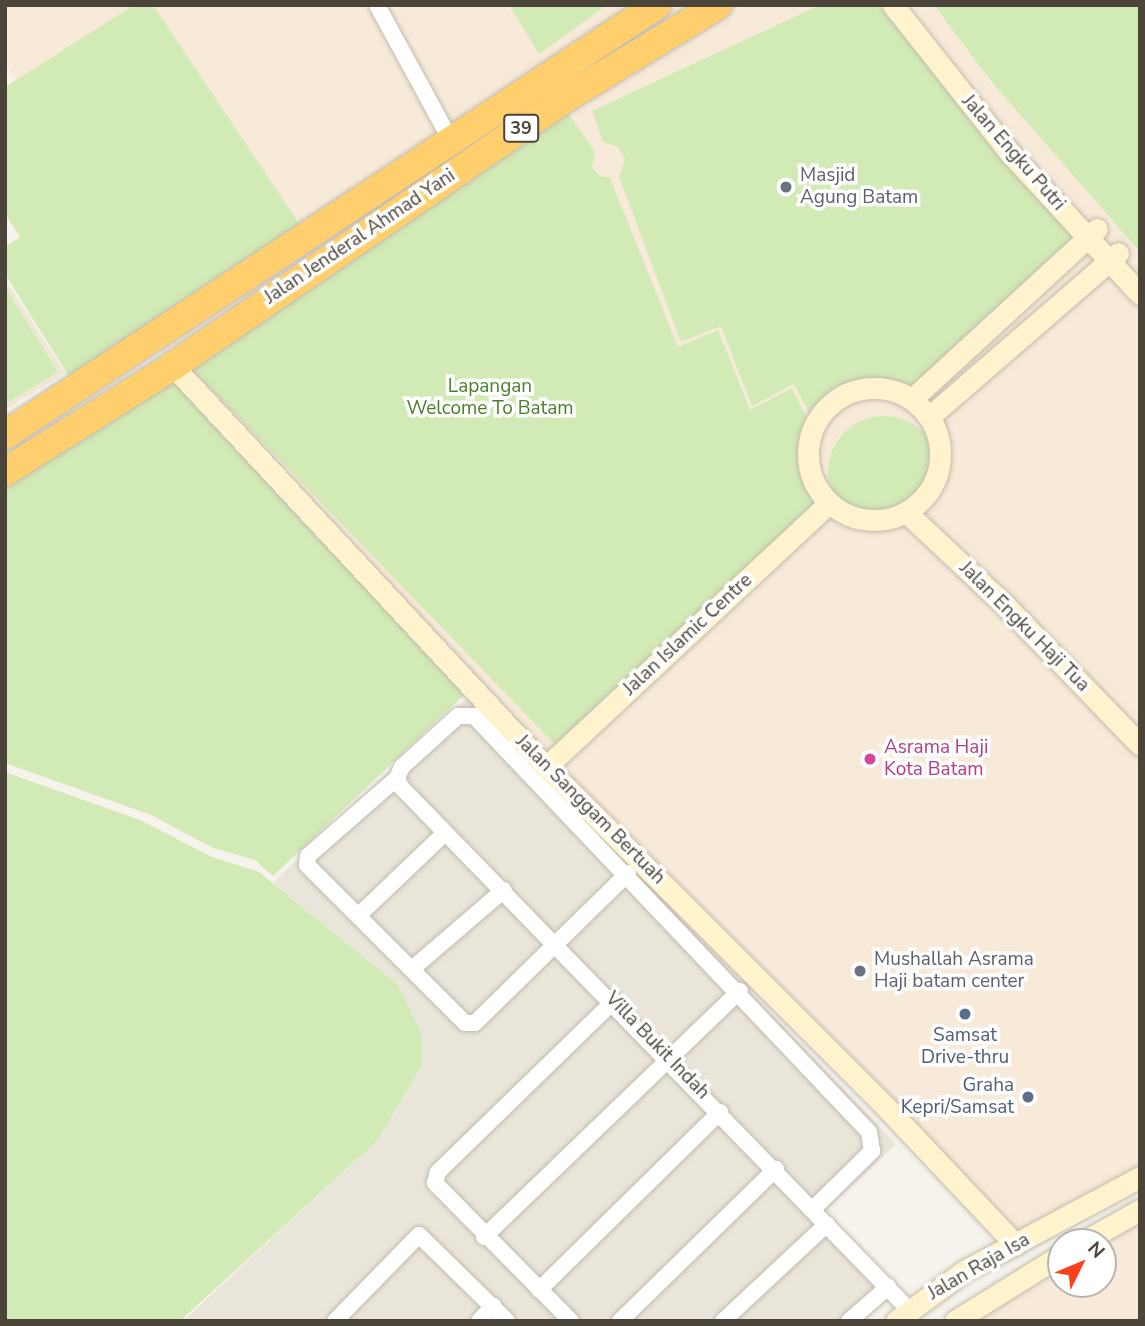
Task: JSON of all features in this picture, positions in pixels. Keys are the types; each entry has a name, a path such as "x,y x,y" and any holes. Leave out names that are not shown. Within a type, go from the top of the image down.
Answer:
{"highway":[{"name":"Jalan Jenderal Ahmad Yani","path":"5,435 450,139 657,5"},
{"name":"Jalan Jenderal Ahmad Yani","path":"5,472 173,366 564,99 718,5"},
{"path":"312,233 328,258"}],"street":[{"path":"377,5 450,139"},
{"name":"Jalan Engku Putri","path":"893,5 958,91 1093,233"},
{"name":"Jalan Engku Putri","path":"911,5 1021,145 1114,257 1140,294"},
{"path":"912,399 1093,233"},
{"path":"929,417 1114,257"},
{"name":"Jalan Engku Putri","path":"1114,257 1140,275"},
{"name":"Jalan Sanggam Bertuah","path":"173,366 546,767 884,1105 1016,1245"},
{"path":"874,387 912,399 929,417 941,453 939,471 932,488 906,512 884,520 865,520 829,503 817,487 808,462 814,426 821,413 852,391 874,387"},
{"name":"Jalan Islamic Centre","path":"546,767 829,503"},
{"name":"Jalan Engku Haji Tua","path":"906,512 1005,605 1140,745"},
{"path":"628,873 556,945 470,1024 313,872 308,856 399,782 402,767 458,716 471,714 628,873 740,991 873,1140 872,1151 813,1209"},
{"name":"Villa Bukit Indah","path":"399,782 445,833 614,1001 888,1287 902,1315"},
{"path":"358,916 445,833"},
{"path":"412,970 504,890"},
{"path":"484,1237 740,991"},
{"path":"571,1321 438,1190 438,1172 614,1001"},
{"path":"539,1290 720,1112"},
{"path":"620,1321 776,1170"},
{"name":"Jalan Raja Isa","path":"902,1315 964,1271 1140,1177"},
{"path":"1108,1228 1140,1210"},
{"path":"723,1321 827,1224"},
{"path":"335,1321 419,1235 507,1321"},
{"name":"Jalan Raja Isa","path":"955,1321 1047,1264"},
{"path":"849,1321 888,1287"},
{"path":"479,1321 493,1306"}],"shaded area":[{"path":"5,5 1140,5 1140,1177 1016,1245 173,366 124,308 155,288 5,63"},
{"path":"5,279 65,373 5,410"},
{"path":"468,697 896,1144 821,1215 888,1287 852,1321 183,1321 377,1141 422,1065 397,984 273,883"},
{"path":"1140,1210 1140,1321 955,1321 1047,1264 1047,1298 1117,1298 1117,1230"}],"green space":[{"path":"134,5 153,5 304,231 73,383 5,274 5,247 20,237 5,214 5,87"},
{"path":"509,5 607,5 539,54"},
{"path":"820,5 878,5 1080,242 916,392 871,383 825,403 813,420 794,384 752,406 721,326 681,342 619,177 625,159 618,147 603,142 592,111"},
{"path":"934,5 1140,5 1140,252 991,81"},
{"name":"Lapangan Welcome To Batam","path":"564,107 595,152 592,167 600,176 610,178 678,347 718,330 750,410 792,388 816,438 811,480 828,515 566,756 191,368"},
{"path":"5,287 58,372 5,404"},
{"path":"170,375 468,691 273,876 255,860 213,848 151,815 5,763 5,484"},
{"path":"884,416 905,421 923,433 935,451 940,472 935,493 923,511 905,523 884,528 863,523 845,511 833,493 828,472 833,451 845,433 863,421"},
{"path":"5,772 140,820 212,857 259,872 397,984 421,1033 422,1065 377,1141 180,1321 5,1321"}],"place":[{"name":"Masjid Agung Batam","path":"786,187"},
{"name":"Asrama Haji Kota Batam","path":"870,759"},
{"name":"Mushallah Asrama Haji batam center","path":"860,971"},
{"name":"Samsat Drive-thru","path":"965,1014"},
{"name":"Graha Kepri/Samsat","path":"1028,1097"}]}
